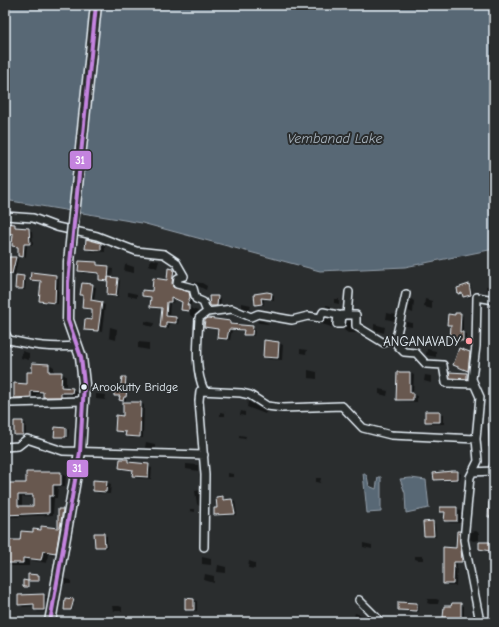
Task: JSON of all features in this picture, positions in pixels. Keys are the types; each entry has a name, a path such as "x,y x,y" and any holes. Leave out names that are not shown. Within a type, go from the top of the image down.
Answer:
{"main road":[{"path":"50,622 80,452 84,384 80,357 68,320 69,262 96,5"}],"street":[{"path":"5,216 33,218 57,227 97,236 136,251 164,254 176,262 184,276 178,278 177,284 193,288 196,299 203,302 207,312"},
{"path":"347,315 349,292"},
{"path":"406,294 396,338 397,345 404,352 416,353 426,364 443,365 446,383 474,384"},
{"path":"480,622 464,540 470,478 478,461 476,439 480,397 472,379 476,346 477,297 494,300"},
{"path":"204,390 200,382 198,342 199,318 207,312 232,309 251,317 258,314 292,320 308,316 320,318 323,312 338,315 337,324 341,324 342,315 356,315 356,326 384,343 396,338"},
{"path":"5,333 10,340 30,346 50,348 77,346"},
{"path":"204,547 205,475 199,401 200,391 204,390 250,394 267,406 283,408 342,406 363,428 391,435 476,439"},
{"path":"9,403 82,401"},
{"path":"5,447 18,446 27,439 63,451 204,455"},
{"path":"473,472 492,471 494,465"},
{"path":"359,600 377,618 376,622"}],"water":[{"name":"Vembanad Lake","path":"5,5 494,5 494,249 405,267 320,271 142,223 5,200"},
{"path":"363,473 367,476 369,486 376,489 378,477 381,477 381,512 367,513"},
{"path":"411,478 426,480 429,508 406,513 405,493 400,479"}],"building":[{"path":"5,223 15,224 15,227 29,228 30,244 24,244 23,257 18,256 18,247 12,246 13,234 5,233"},
{"path":"86,239 101,243 101,250 85,249"},
{"path":"9,257 16,257 12,274 5,273 5,267 8,267"},
{"path":"79,261 97,262 97,265 109,266 108,281 99,280 99,273 78,271"},
{"path":"168,268 174,269 172,283 173,287 189,292 190,297 187,305 189,305 189,311 181,310 182,302 171,297 171,302 167,302 166,316 176,317 176,323 166,322 166,328 160,327 162,308 150,307 151,297 142,296 142,290 152,291 153,278 167,280"},
{"path":"31,272 56,275 55,303 39,301 41,281 30,280"},
{"path":"16,275 24,276 23,289 15,289"},
{"path":"108,277 118,278 116,296 107,295"},
{"path":"82,283 93,284 91,300 102,302 98,331 84,330 85,319 92,320 92,309 82,308 83,295 80,295"},
{"path":"469,284 471,295 463,297 462,293 458,294 457,288"},
{"path":"267,292 272,293 271,299 261,298 262,304 255,305 254,294"},
{"path":"209,296 218,296 217,306 210,306"},
{"path":"455,313 461,313 460,332 463,332 463,341 450,340 451,325 447,325 448,314 455,315"},
{"path":"208,318 230,321 230,324 253,326 252,335 243,335 244,330 229,329 227,339 217,338 218,329 204,327 205,320"},
{"path":"264,340 279,342 278,358 263,357"},
{"path":"459,348 470,352 468,371 453,365"},
{"path":"32,363 49,364 49,372 62,372 61,387 73,388 72,393 61,393 61,397 43,397 43,392 31,391 31,397 14,398 14,383 27,384 27,372 32,372"},
{"path":"397,372 410,372 410,393 413,393 413,400 396,400"},
{"path":"449,372 467,373 467,379 450,378"},
{"path":"122,377 126,377 125,390 127,390 126,397 124,397 123,401 119,400 120,396 114,396 114,390 120,390"},
{"path":"123,402 141,402 140,437 125,436 126,432 115,431 116,415 123,416"},
{"path":"425,411 440,411 440,422 425,422"},
{"path":"488,417 494,418 494,447 489,447"},
{"path":"14,421 23,421 23,435 14,435"},
{"path":"55,427 66,428 66,437 54,437"},
{"path":"120,459 128,459 128,462 149,464 148,477 132,476 133,470 119,468"},
{"path":"458,471 458,479 434,480 433,473"},
{"path":"26,472 61,472 61,485 53,485 53,496 49,496 49,513 5,515 5,490 9,490 9,483 26,483","holes":["18,495 33,495 33,506 18,506"]},
{"path":"93,480 107,481 106,492 93,491"},
{"path":"223,496 223,500 232,499 235,514 214,515 214,508 217,508 216,497"},
{"path":"489,502 494,502 494,517 488,517"},
{"path":"440,507 457,507 457,521 444,521 445,512 440,512"},
{"path":"58,509 63,509 56,553 43,551 41,560 23,558 23,563 5,563 5,540 20,540 21,531 33,532 33,529 41,530 41,526 58,528"},
{"path":"433,521 434,536 424,536 423,522"},
{"path":"457,531 460,531 462,562 454,562 453,584 443,584 443,547 456,548"},
{"path":"94,533 104,533 105,547 95,547"},
{"path":"479,542 490,542 490,551 479,549"},
{"path":"28,574 39,575 39,581 28,581"},
{"path":"23,580 28,581 28,587 23,587"},
{"path":"44,594 44,610 34,610 34,604 18,605 18,595"},
{"path":"65,598 74,599 71,610 64,610"},
{"path":"185,598 194,599 194,610 185,610"},
{"path":"398,602 417,603 417,611 398,610"},
{"path":"452,603 461,603 461,622 451,622 452,618 443,618 444,606 451,606"}],"transit line":[{"name":"31","path":"50,622 80,452 84,384 81,357 68,320 68,283 96,5"}],"place":[{"name":"ANGANAVADY","path":"469,341"},
{"name":"Arookutty Bridge","path":"84,387"}]}
